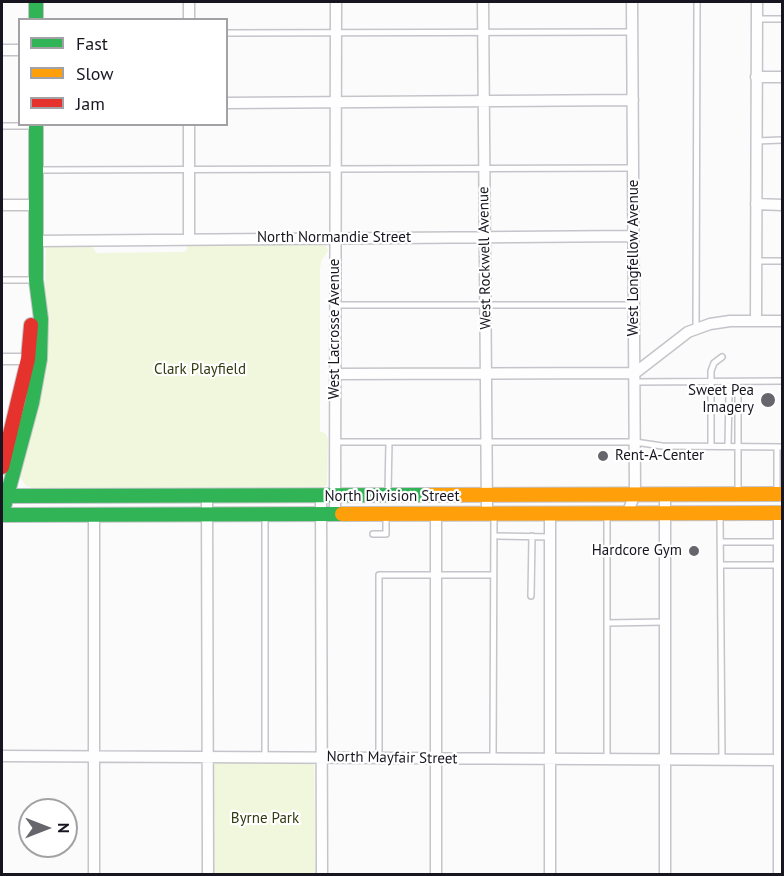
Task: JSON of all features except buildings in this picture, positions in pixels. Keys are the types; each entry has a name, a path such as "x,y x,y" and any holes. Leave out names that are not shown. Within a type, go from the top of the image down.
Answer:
{"main road":[{"path":"36,2 36,18"},
{"path":"2,515 5,496 32,403 34,359 40,319 35,241 36,126"},
{"path":"2,467 6,435 34,359"},
{"path":"720,513 753,503 773,503 780,494"},
{"name":"North Division Street","path":"5,496 780,494"},
{"name":"North Division Street","path":"2,515 781,513"}],"street":[{"path":"189,2 189,18"},
{"name":"West Lacrosse Avenue","path":"335,513 328,495 335,442 336,2"},
{"name":"West Rockwell Avenue","path":"483,2 487,494 490,514"},
{"name":"West Longfellow Avenue","path":"627,514 635,494 632,2"},
{"path":"756,321 757,2"},
{"path":"2,50 18,50"},
{"path":"756,77 783,77"},
{"path":"228,103 633,100"},
{"path":"189,126 189,238"},
{"path":"756,204 783,205"},
{"path":"2,205 35,205"},
{"name":"North Normandie Street","path":"35,241 633,236"},
{"path":"335,374 487,373 635,377 688,332 710,324 730,321 783,321"},
{"path":"2,359 34,359"},
{"path":"665,494 665,874"},
{"path":"207,495 208,874"},
{"path":"322,874 321,513 328,495"},
{"path":"779,874 781,760 778,542 781,513"},
{"path":"436,514 436,874"},
{"path":"550,514 550,874"},
{"path":"94,515 94,874"},
{"name":"North Mayfair Street","path":"2,756 781,760"}],"lane":[{"path":"696,329 697,2"},
{"path":"757,20 783,19"},
{"path":"228,33 633,32"},
{"path":"2,126 18,126"},
{"path":"756,141 783,140"},
{"path":"35,170 633,168"},
{"path":"756,261 783,261"},
{"path":"2,280 36,280"},
{"path":"335,305 634,305"},
{"path":"711,446 711,382 714,363 722,357"},
{"path":"635,377 711,382 783,381"},
{"path":"727,382 729,393 728,446"},
{"path":"735,382 738,394 738,494"},
{"path":"335,442 635,442 662,446 780,447 780,494"},
{"path":"388,442 388,494"},
{"path":"265,513 265,757"},
{"path":"373,534 386,534 386,513"},
{"path":"607,513 607,760"},
{"path":"720,513 722,760"},
{"path":"490,514 493,759"},
{"path":"498,536 550,537"},
{"path":"531,596 532,536"},
{"path":"720,542 778,542"},
{"path":"721,565 778,565"},
{"path":"379,758 379,575 492,575"},
{"path":"607,622 665,622"}],"green space":[{"name":"Clark Playfield","path":"187,243 319,244 326,246 328,251 321,261 320,269 320,431 326,434 328,439 327,485 323,487 33,488 26,486 20,477 20,469 44,342 46,247 48,245 91,244 96,253 184,252 187,249"},
{"name":"Byrne Park","path":"307,763 314,765 316,874 214,874 214,764"}],"traffic: fast":[{"path":"36,2 36,18"},
{"path":"4,507 32,403 40,359 41,319 36,280 36,126"},
{"path":"2,496 429,495"},
{"path":"2,515 342,514"}],"traffic: slow":[{"path":"429,495 782,494"},
{"path":"342,514 782,513"}],"traffic: jam":[{"path":"2,467 28,359 31,325"}],"place":[{"name":"Sweet Pea Imagery","path":"768,400"},
{"name":"Rent-A-Center","path":"603,456"},
{"name":"Hardcore Gym","path":"694,551"}]}
